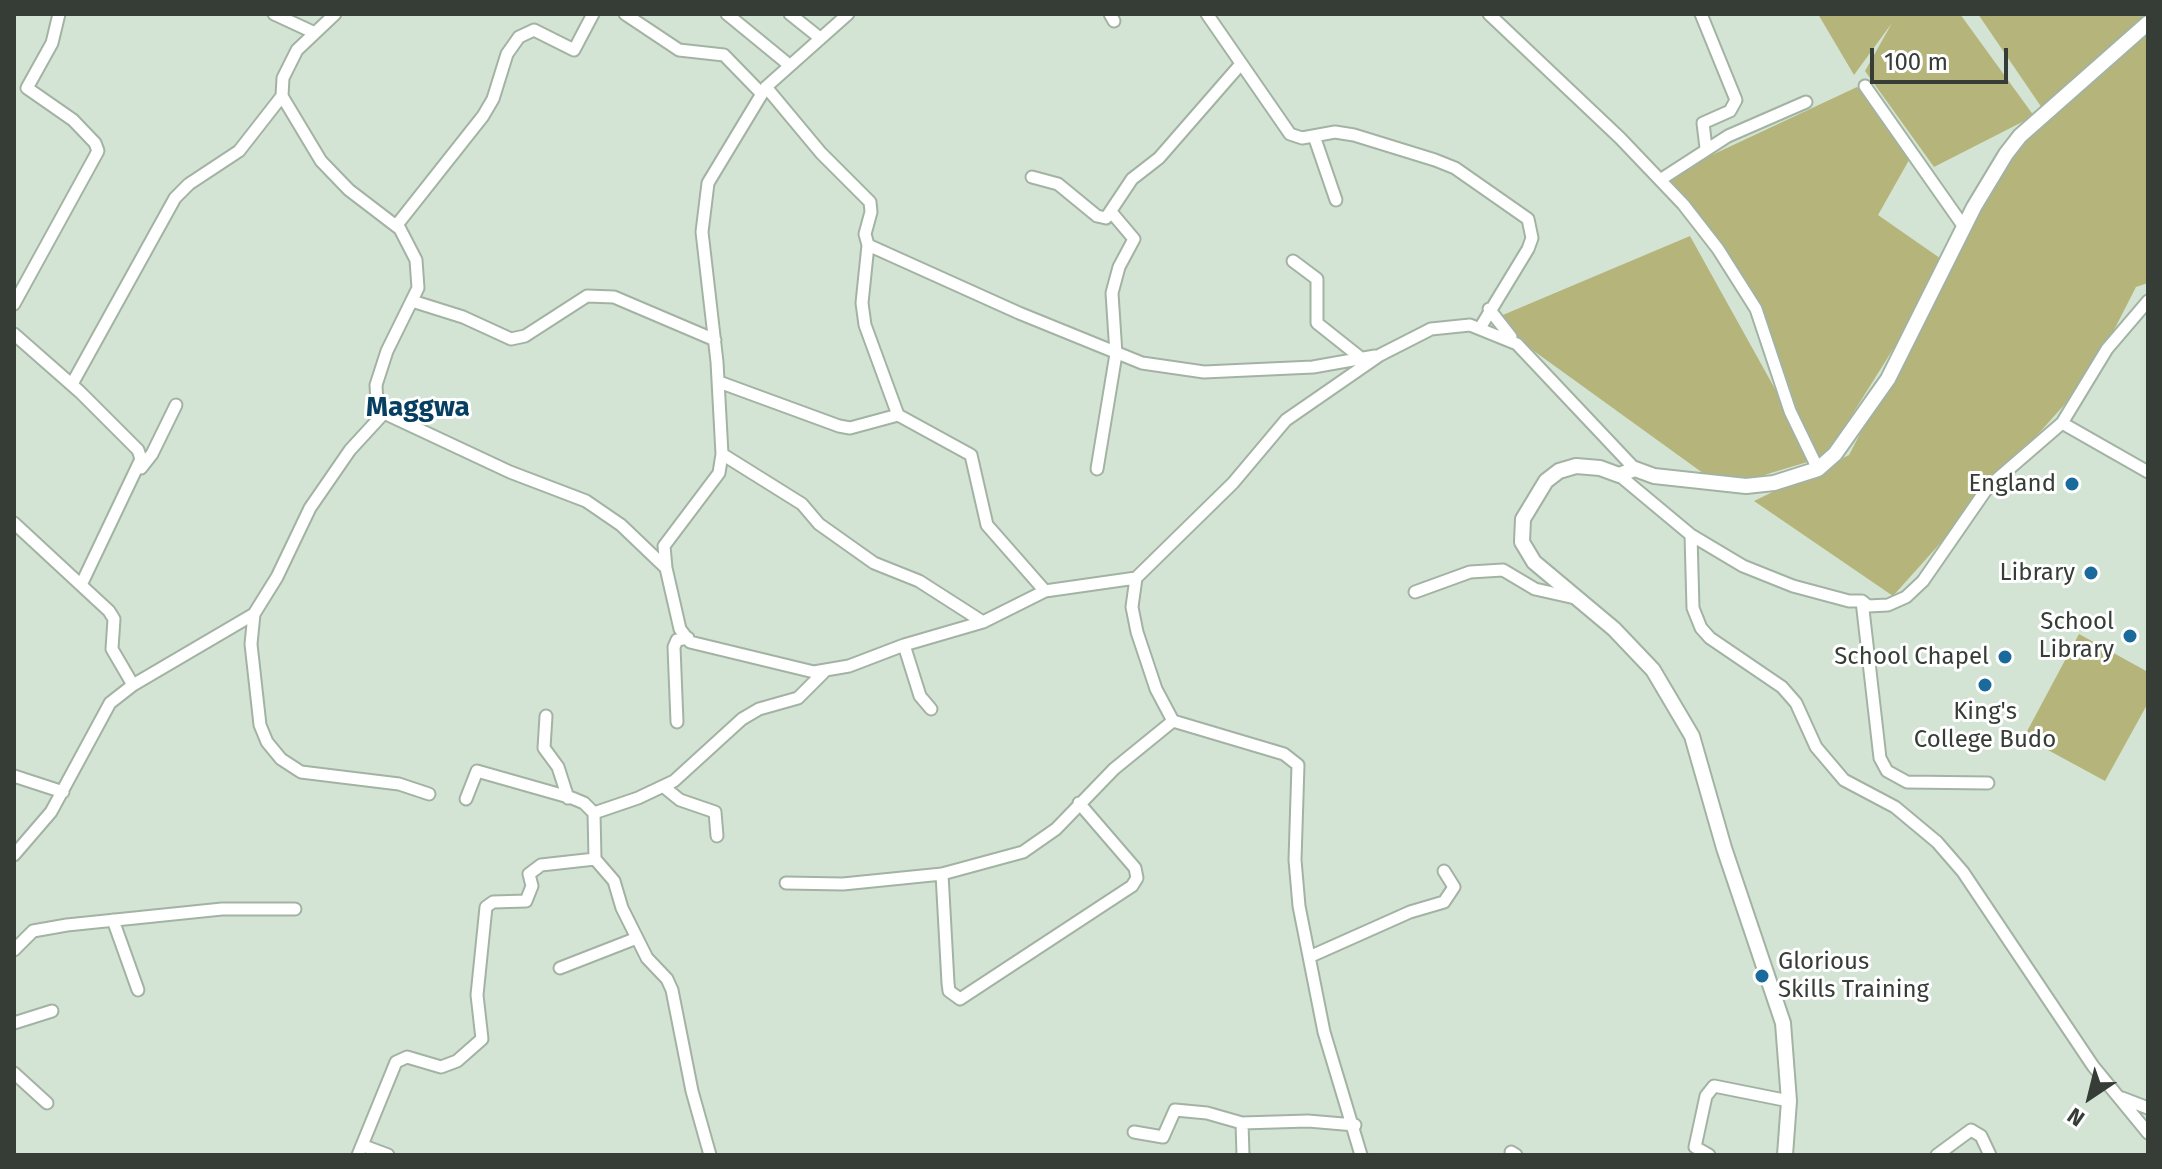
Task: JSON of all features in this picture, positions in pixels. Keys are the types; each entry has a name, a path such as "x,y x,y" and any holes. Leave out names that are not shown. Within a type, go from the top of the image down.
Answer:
{"street":[{"path":"14,304 98,151 95,143 73,120 27,88 52,43 59,14"},
{"path":"274,14 315,33"},
{"path":"72,384 175,198 239,151 282,96 286,68 297,50 335,14"},
{"path":"396,226 483,116 493,99 507,54 519,37 534,30 574,50 593,14"},
{"path":"625,14 679,50 724,55 764,90 870,202 871,217 865,234 868,245 862,303 865,325 898,415 971,455 987,525 1045,591"},
{"path":"727,14 788,64"},
{"path":"790,14 820,38"},
{"path":"848,14 788,64 764,90 726,148 703,199 703,248 719,382 722,454 719,473 664,546 680,629 699,647 799,670 824,672 983,622 1045,591 1136,578 1233,483 1286,420 1380,355 1431,329 1458,325 1480,328 1517,344"},
{"path":"1207,14 1290,134 1314,136 1335,132 1354,135 1435,160 1455,168 1519,209 1528,219 1532,238 1480,328"},
{"path":"1489,14 1660,180 1718,249 1756,309 1790,411 1818,469"},
{"path":"1701,14 1736,100 1730,111 1703,123 1706,148"},
{"path":"1489,309 1517,344 1635,469 1654,476 1746,486 1774,483 1818,469 1835,454 1888,379 1964,227 1991,178 2020,136 2148,23"},
{"path":"1032,177 1058,184 1102,219 1112,213 1132,179 1159,158 1240,65"},
{"path":"1865,86 1964,227"},
{"path":"282,96 328,169 355,196 396,226 419,270 419,283 387,351 376,385 377,404 384,413 510,472 586,501 621,525 666,568"},
{"path":"1660,180 1706,148 1806,102"},
{"path":"1314,136 1336,200"},
{"path":"1097,469 1116,354 1112,293 1119,267 1134,239 1112,213"},
{"path":"868,245 1116,354 1173,368 1223,372 1313,367 1380,355"},
{"path":"1293,261 1317,279 1317,323 1361,358"},
{"path":"412,301 463,317 511,339 525,336 587,296 614,297 715,340"},
{"path":"1785,1155 1789,1101 1783,1023 1724,848 1692,736 1653,670 1614,629 1576,599 1527,552 1522,542 1523,519 1535,494 1559,471 1589,465 1619,475 1691,535 1743,566 1793,586 1862,601 1868,606 1888,605 1906,597 1923,581 1988,487 2062,423 2107,349 2148,301"},
{"path":"14,334 72,384 138,450 140,468"},
{"path":"719,382 839,426 850,428 898,415"},
{"path":"81,585 140,468 152,454 176,405"},
{"path":"384,413 350,450 310,508 282,567 254,614 251,644 260,725 267,742 281,759 301,772 383,781 429,794"},
{"path":"2062,423 2148,472"},
{"path":"722,454 802,504 819,524 874,563 919,581 983,622"},
{"path":"1619,475 1635,469"},
{"path":"14,523 114,619 112,649 133,685"},
{"path":"1691,535 1693,608 1701,628 1710,638 1782,687 1796,703 1816,747 1844,780 1895,807 1937,842 1963,872 2093,1066 2148,1133"},
{"path":"1415,592 1470,572 1503,570 1535,589 1576,599"},
{"path":"1136,578 1132,607 1137,632 1156,689 1173,721 1284,754 1298,765 1296,883 1324,1032 1355,1125 1361,1155"},
{"path":"1862,601 1880,758 1887,771 1907,782 1988,783"},
{"path":"14,855 37,832 63,792 104,711 133,685 254,614"},
{"path":"677,722 674,647 677,640 688,638"},
{"path":"904,645 920,696 931,709"},
{"path":"594,813 664,787 694,766 750,714 798,698 824,672"},
{"path":"546,716 544,748 558,767 568,798"},
{"path":"786,883 843,884 942,874 995,862 1034,846 1114,769 1173,721"},
{"path":"466,799 477,771 584,803 594,813 595,859"},
{"path":"14,776 63,792"},
{"path":"664,787 680,800 715,812 717,836"},
{"path":"942,874 949,991 960,999 1132,886 1137,878 1135,868 1079,803"},
{"path":"388,1155 361,1150 396,1062 407,1057 441,1067 457,1061 482,1039 477,995 486,907 493,902 526,901 532,886 529,874 541,865 595,859 609,871 647,958 670,983 710,1155"},
{"path":"1309,957 1410,912 1444,902 1454,887 1444,871"},
{"path":"14,950 33,931 222,909 295,909"},
{"path":"113,920 138,990"},
{"path":"560,968 637,938"},
{"path":"14,1023 52,1011"},
{"path":"14,1073 47,1103"},
{"path":"1709,1155 1695,1147 1706,1096 1714,1086 1789,1101"},
{"path":"2118,1096 2148,1108"},
{"path":"1134,1132 1163,1137 1175,1110 1207,1113 1242,1123 1308,1121 1355,1125"},
{"path":"1242,1123 1243,1155"},
{"path":"1937,1155 1971,1130 1981,1136 1990,1155"}],"green space":[{"path":"1818,14 1960,14 2034,116 1934,167 1865,71 1892,23 1854,75"},
{"path":"1978,14 2148,14 2148,17 2042,108"},
{"path":"2148,26 2148,283 2136,287 2091,375 1893,596 1754,501 1849,455 2006,154"},
{"path":"1857,87 1913,153 1878,215 1947,263 1818,469 1814,460 1751,479 1707,476 1491,320 1690,236 1814,459 1767,321 1667,176"},
{"path":"2079,634 2148,672 2148,703 2105,781 2024,737"}],"place":[{"name":"England","path":"2072,484"},
{"name":"Library","path":"2091,573"},
{"name":"School Library","path":"2130,636"},
{"name":"School Chapel","path":"2005,657"},
{"name":"King's College Budo","path":"1985,685"},
{"name":"Glorious Skills Training","path":"1762,976"}],"district":[{"name":"Maggwa","path":"418,408"}]}
